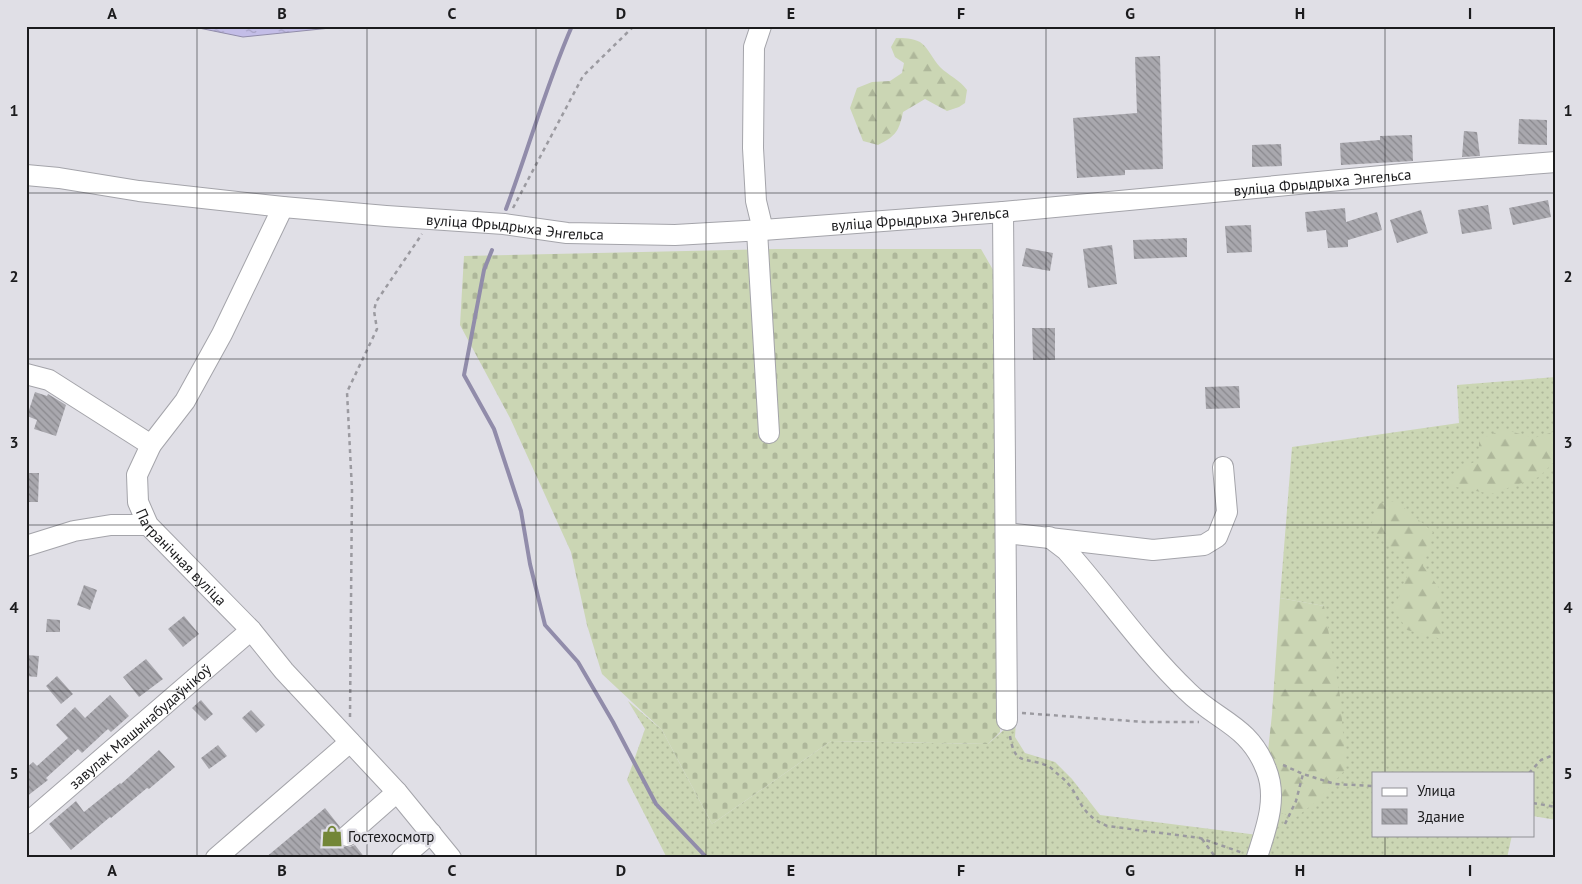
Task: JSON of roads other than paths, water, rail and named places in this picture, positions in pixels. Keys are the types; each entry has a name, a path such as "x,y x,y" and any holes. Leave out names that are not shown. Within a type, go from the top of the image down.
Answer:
{"street":[{"path":"761,26 754,47 753,148 760,231 769,433"},
{"name":"вуліца Фрыдрыха Энгельса","path":"26,175 59,178 139,191 283,207 504,224 567,233 675,235 760,231 1003,212 1403,174 1556,162"},
{"name":"Пагранічная вуліца","path":"283,207 222,334 185,401 151,445 137,475 138,502 148,525 251,630 284,671 397,792 451,858"},
{"path":"1003,212 1007,716"},
{"path":"26,374 48,380 151,445"},
{"path":"1006,533 1153,550 1204,545 1217,537 1227,512 1222,468"},
{"path":"26,546 74,531 111,525 148,525"},
{"path":"1049,537 1072,556 1149,652 1187,692 1243,732 1260,755 1267,770 1271,788 1269,820 1257,858"},
{"name":"завулак Машынабудаўнікоў","path":"27,820 251,630"},
{"path":"216,858 350,742"},
{"path":"347,836 397,792"},
{"path":"402,858 431,833"}],"water":[{"path":"189,26 350,26 243,37"}],"waterway":[{"path":"506,209 554,71 572,26"},
{"path":"492,250 484,270 464,375 494,429 521,511 530,564 545,625 578,662 613,722 656,804 707,858"}],"place":[{"name":"Гостехосмотр","path":"332,836"}]}
